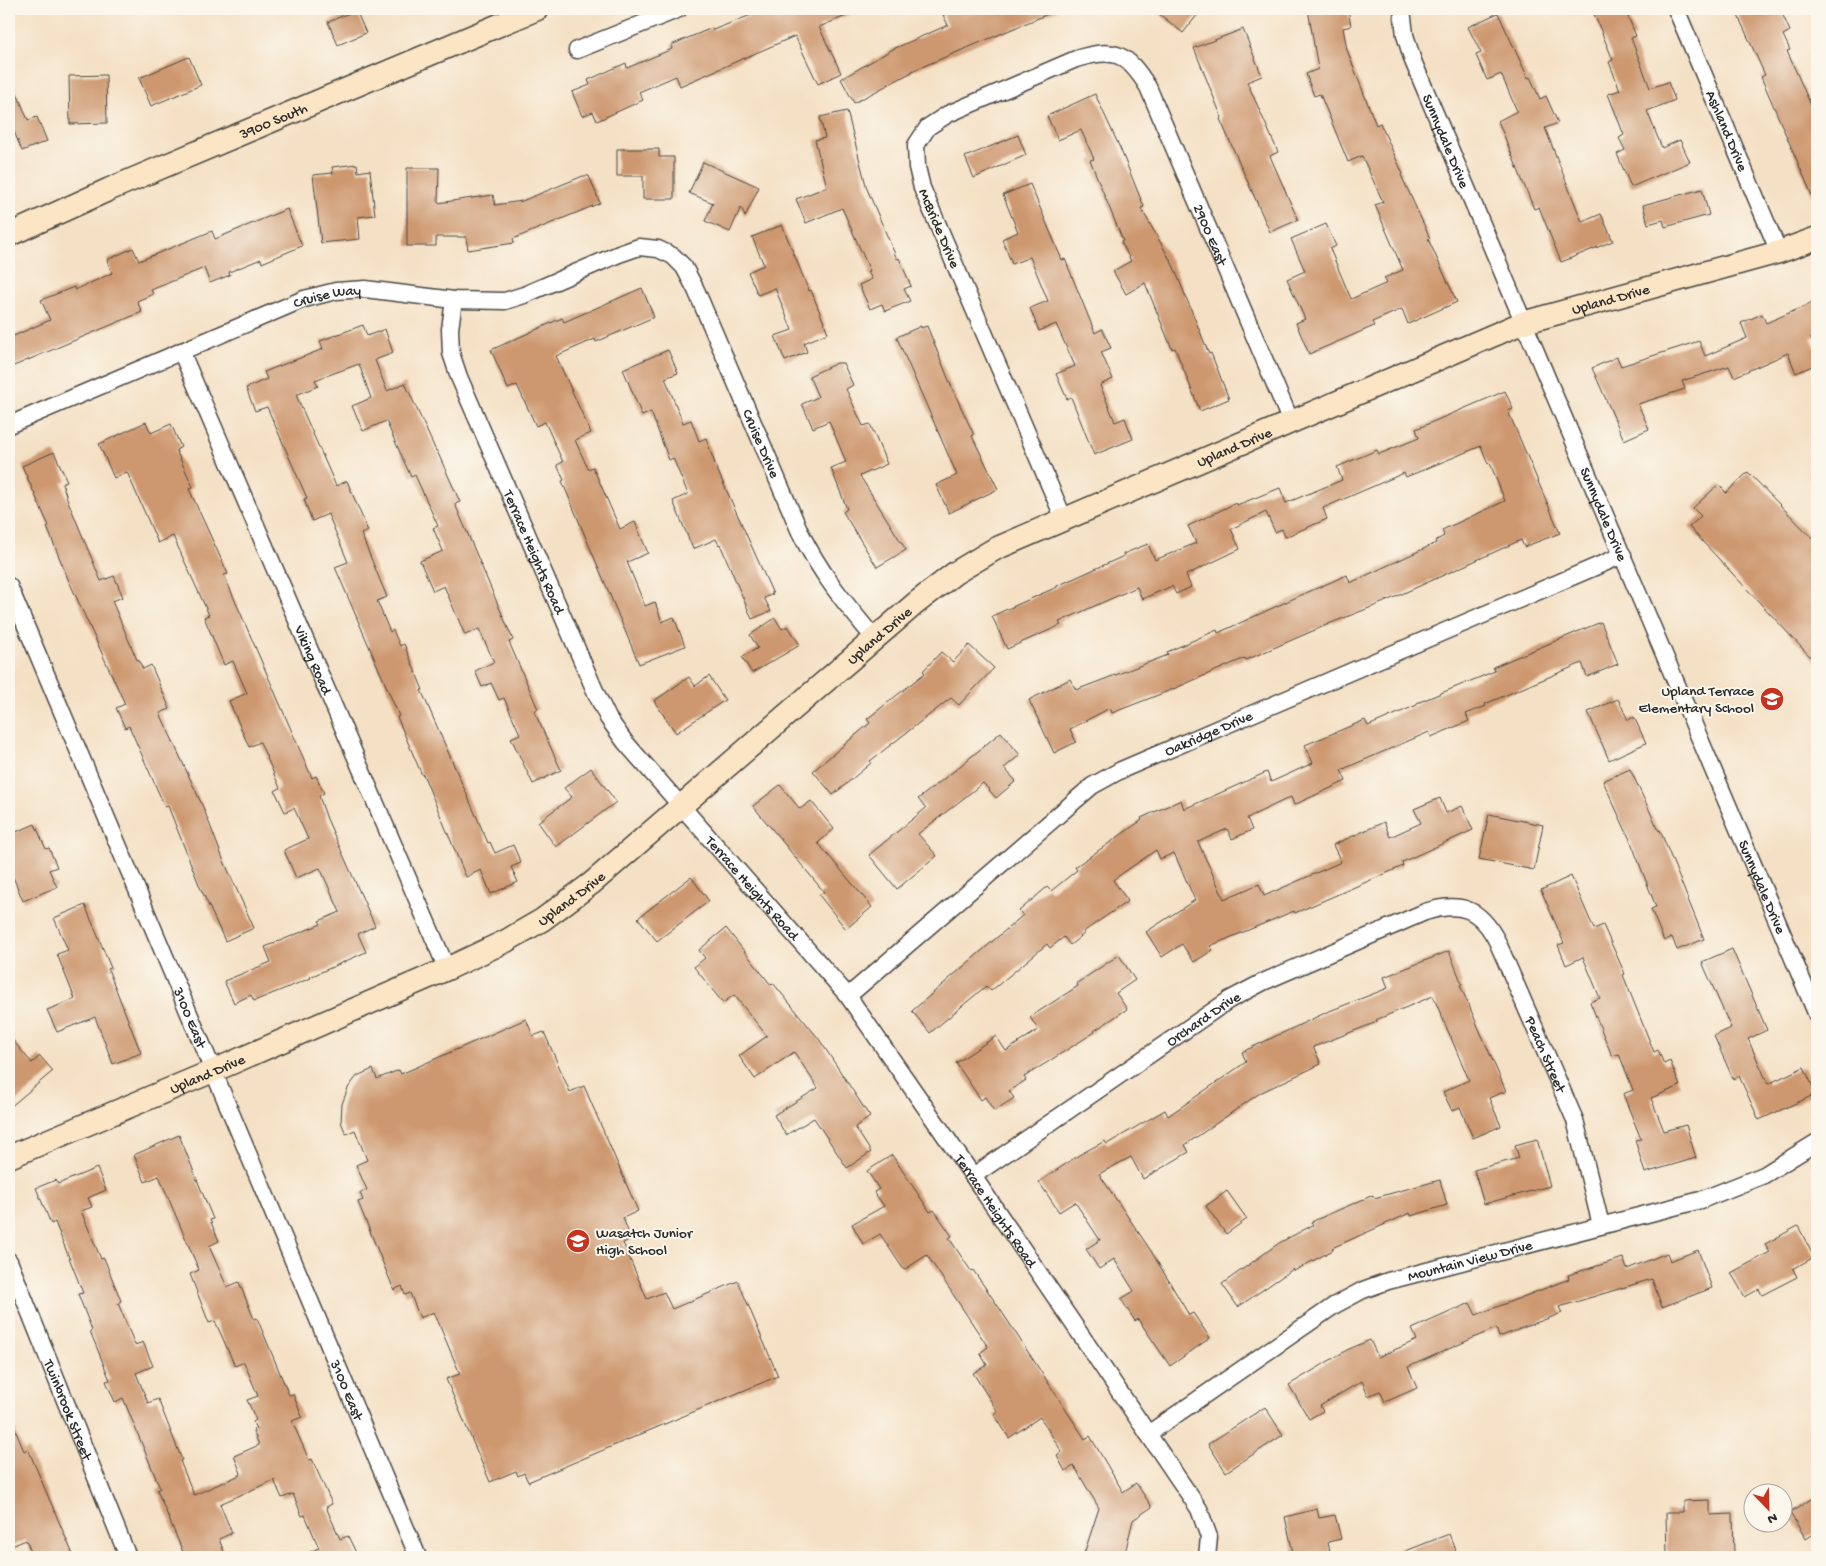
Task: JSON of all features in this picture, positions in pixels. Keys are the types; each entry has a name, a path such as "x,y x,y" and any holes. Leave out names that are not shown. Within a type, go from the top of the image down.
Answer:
{"street":[{"name":"3900 South","path":"9,235 128,181 538,9"},
{"path":"577,50 679,9"},
{"name":"Sunnydale Drive","path":"1402,9 1405,35 1413,61 1522,323 1623,555 1817,1015"},
{"name":"Ashland Drive","path":"1676,9 1779,252"},
{"name":"McBride Drive","path":"1064,519 922,188 916,166 916,145 928,127 948,114 1076,58 1096,52 1119,55"},
{"name":"2900 East","path":"1119,55 1136,68 1148,87 1291,422"},
{"name":"Upland Drive","path":"9,1157 447,969 506,941 542,920 592,883 682,807 874,638 955,572 995,549 1522,323 1779,252 1817,238"},
{"name":"Cruise Way","path":"9,425 304,299 336,291 365,289 454,300 505,301 524,296 619,254 639,248 658,249"},
{"name":"Cruise Drive","path":"658,249 673,256 684,266 696,290 813,559 832,587 874,638"},
{"name":"Terrace Heights Road","path":"454,300 450,329 451,353 459,377 608,718 625,742 848,996 973,1176 1199,1509 1209,1537 1207,1557"},
{"name":"Viking Road","path":"182,352 447,969"},
{"name":"Oakridge Drive","path":"848,996 1092,786 1121,770 1623,555"},
{"name":"3100 East","path":"9,586 418,1557"},
{"name":"Orchard Drive","path":"973,1176 1229,1000 1262,982 1426,912 1442,907 1455,906"},
{"name":"Peach Street","path":"1455,906 1471,911 1484,920 1497,941 1575,1120 1601,1225"},
{"name":"Mountain View Drive","path":"1148,1434 1335,1305 1362,1290 1388,1281 1701,1200 1764,1175 1817,1142"},
{"name":"Twinbrook Street","path":"9,1261 128,1557"}],"building":[{"path":"766,9 863,9 819,27 841,73 818,84 795,36 680,86 676,76 639,92 643,100 597,121 593,112 582,116 572,92 590,85 588,80 626,63 627,68 672,49 671,45"},
{"path":"958,9 1060,9 912,71 854,103 841,79 893,49 948,25 943,15"},
{"path":"1153,9 1202,9 1183,33"},
{"path":"1308,9 1348,9 1351,26 1343,28 1347,50 1376,125 1380,123 1430,238 1428,239 1457,302 1408,324 1402,309 1372,322 1374,326 1309,354 1296,323 1305,319 1287,279 1305,271 1291,239 1326,224 1336,246 1330,249 1351,299 1387,283 1384,278 1403,270 1375,205 1383,202 1362,156 1348,162 1320,94 1314,96 1306,74 1318,69"},
{"path":"1592,9 1625,9 1636,36 1631,38 1650,88 1668,82 1675,100 1647,111 1662,148 1680,140 1690,162 1631,187 1617,154 1625,150 1619,138 1624,135 1608,94 1620,90 1609,62 1613,60"},
{"path":"1735,9 1780,9 1790,31 1783,35 1790,50 1787,51 1817,119 1817,207 1761,77 1765,75"},
{"path":"356,10 366,33 338,45 328,22"},
{"path":"1498,13 1528,78 1530,77 1540,99 1546,96 1558,123 1545,128 1582,222 1601,214 1613,241 1561,262 1539,207 1534,209 1498,121 1517,111 1501,74 1487,80 1476,55 1481,53 1468,27"},
{"path":"1243,29 1262,76 1247,82 1278,152 1270,156 1298,220 1270,232 1220,119 1222,118 1194,48"},
{"path":"189,57 201,85 151,106 139,78"},
{"path":"9,74 28,120 37,117 47,141 22,151 13,129 9,131"},
{"path":"106,75 107,123 70,124 69,76"},
{"path":"1095,94 1144,207 1141,208 1173,265 1229,399 1200,411 1175,348 1172,349 1145,283 1126,294 1113,271 1131,261 1121,242 1123,241 1090,160 1094,159 1081,130 1058,140 1047,116"},
{"path":"847,111 867,189 897,259 899,258 911,286 904,289 910,301 885,311 882,304 870,309 859,285 872,279 842,208 806,223 796,199 827,187 815,140 825,138 820,117"},
{"path":"1018,135 1026,155 974,178 965,157"},
{"path":"617,149 659,149 659,157 674,157 674,199 643,199 643,176 617,176"},
{"path":"703,162 759,187 745,217 741,207 730,232 705,221 713,203 689,193"},
{"path":"357,164 358,172 370,170 375,215 358,217 360,239 321,243 313,175 333,173 332,167"},
{"path":"407,168 439,168 438,203 493,195 495,205 522,201 583,176 589,176 600,203 513,239 514,243 468,250 466,237 436,237 436,246 407,246"},
{"path":"1030,184 1062,260 1065,259 1095,333 1102,329 1111,348 1101,352 1113,379 1100,385 1115,422 1125,418 1133,439 1094,455 1071,397 1067,399 1056,374 1075,366 1056,324 1039,331 1030,308 1048,301 1030,257 1012,264 1002,239 1018,232 1003,195"},
{"path":"1702,189 1709,215 1665,227 1663,220 1648,224 1643,205"},
{"path":"287,209 302,246 262,263 261,259 229,272 230,275 210,283 204,268 151,290 153,294 137,301 142,312 9,368 9,338 50,320 41,300 74,287 75,290 112,273 107,260 133,248 139,261 212,231 215,239"},
{"path":"782,225 828,333 804,343 807,352 785,361 775,336 792,330 775,288 758,295 748,272 764,265 752,237"},
{"path":"642,288 654,317 596,342 595,339 556,356 591,433 575,440 588,469 593,467 620,529 635,522 648,553 627,562 645,606 655,602 662,622 674,617 685,646 639,664 562,481 564,480 557,465 563,462 545,422 536,426 517,385 508,389 491,350 562,318 564,322"},
{"path":"1817,301 1817,335 1811,338 1817,352 1817,364 1796,373 1788,353 1734,377 1729,366 1682,381 1685,389 1638,404 1649,429 1624,440 1592,368 1617,357 1621,366 1699,341 1705,356 1747,338 1741,323 1762,314 1766,323"},
{"path":"363,325 367,336 385,329 393,353 375,360 387,391 405,383 437,451 460,502 455,504 513,640 509,642 538,709 534,711 561,770 533,784 511,738 520,734 504,698 499,700 491,683 482,687 475,671 494,662 479,629 465,635 444,586 433,591 420,561 443,551 433,528 438,526 415,475 411,477 386,421 363,431 352,406 371,398 359,364 315,380 318,386 296,395 336,486 347,481 368,531 361,534 387,597 377,601 390,632 393,630 400,646 404,644 423,690 421,690 488,843 490,842 495,853 513,845 521,863 511,867 518,882 491,894 481,870 466,877 397,717 399,716 335,567 348,562 328,514 312,521 304,499 307,498 267,407 255,411 246,388 267,379 264,372 323,349 320,341"},
{"path":"921,326 921,328 927,326 952,388 974,435 972,436 998,489 949,513 936,485 957,475 897,338"},
{"path":"668,350 678,373 665,378 683,423 691,420 699,441 706,438 716,467 773,594 764,598 771,611 752,619 720,544 716,539 693,549 673,501 688,494 673,458 669,460 651,412 642,416 623,369"},
{"path":"837,363 843,363 853,385 846,389 863,426 870,424 887,464 860,476 906,550 877,567 843,512 847,509 831,468 846,462 829,421 813,428 802,404 818,397 809,376"},
{"path":"1505,391 1513,409 1508,411 1560,533 1524,547 1521,540 1382,603 1246,660 1245,658 1112,713 1110,708 1070,729 1076,742 1054,753 1029,700 1070,679 1076,690 1168,655 1167,652 1217,630 1218,633 1347,575 1350,583 1436,543 1435,541 1444,536 1442,530 1505,501 1490,463 1488,464 1481,446 1406,477 1404,473 1323,508 1327,519 1285,537 1282,529 1275,532 1266,512 1231,529 1240,549 1186,575 1191,587 1176,594 1172,586 1142,599 1137,587 1059,622 1061,625 1007,649 992,616 1148,544 1155,560 1196,543 1188,526 1236,503 1237,505 1280,488 1286,503 1342,480 1337,467 1377,450 1379,454 1419,438 1416,429"},
{"path":"146,422 151,433 171,424 181,447 176,450 193,487 189,489 228,574 224,575 312,778 316,776 324,793 319,796 327,819 375,926 358,934 366,952 311,978 254,1001 251,995 234,1003 224,981 271,962 265,947 321,924 319,921 340,912 320,868 296,878 284,850 308,839 294,808 285,812 275,791 280,788 260,742 249,747 229,701 247,693 233,661 224,665 204,617 209,615 173,536 158,543 127,472 114,478 99,444"},
{"path":"54,452 67,481 62,483 68,501 101,581 114,576 123,597 112,601 137,660 143,669 151,665 170,709 160,713 203,807 223,859 254,928 225,941 200,887 168,806 165,807 129,726 125,728 116,708 125,704 68,579 47,527 49,526 22,466"},
{"path":"1748,472 1817,543 1817,664 1689,527 1701,516 1693,508 1719,484 1726,493"},
{"path":"775,618 782,629 788,626 800,645 752,673 742,657 758,648 750,635"},
{"path":"1601,622 1618,664 1587,677 1582,663 1485,704 1486,706 1466,714 1469,721 1431,737 1429,732 1341,770 1346,781 1294,805 1291,797 1247,818 1252,830 1232,839 1227,829 1198,842 1224,899 1259,884 1264,896 1341,862 1333,845 1384,822 1390,837 1421,823 1414,809 1440,798 1446,813 1462,806 1473,830 1402,862 1403,866 1295,913 1294,911 1210,946 1213,950 1194,962 1182,944 1162,957 1146,932 1195,900 1174,853 1160,859 1156,850 1113,880 1128,901 1083,932 1085,933 1070,945 1064,937 1050,948 1047,944 991,991 986,986 930,1033 912,1011 1023,915 1019,911 1047,887 1051,891 1077,870 1075,867 1142,820 1141,818 1181,800 1184,809 1267,772 1271,782 1313,763 1305,745 1365,720 1368,726 1417,705 1417,703 1495,671 1493,667"},
{"path":"969,645 994,668 959,705 951,698 870,761 871,763 833,795 813,771 870,723 867,719 925,673 923,671 941,652 953,662"},
{"path":"709,676 725,700 676,733 654,701 689,677 695,686"},
{"path":"1618,699 1628,720 1634,717 1646,743 1609,760 1588,712"},
{"path":"1001,732 1020,755 1004,768 1016,781 996,798 983,783 918,834 937,856 897,889 869,855 926,808 918,799"},
{"path":"591,768 616,802 556,847 538,822 572,797 564,788"},
{"path":"1630,769 1660,830 1704,939 1677,950 1672,937 1664,941 1651,909 1656,907 1631,842 1603,781"},
{"path":"780,785 800,809 811,801 834,829 818,843 872,907 846,929 819,895 824,892 753,806"},
{"path":"1489,814 1543,825 1534,870 1479,859"},
{"path":"35,824 46,849 49,848 57,867 49,870 57,887 23,901 9,867 9,835"},
{"path":"1571,876 1594,929 1603,925 1625,974 1623,975 1654,1052 1658,1050 1664,1064 1670,1061 1680,1086 1651,1098 1664,1131 1686,1125 1696,1158 1645,1173 1635,1140 1641,1139 1623,1094 1633,1090 1619,1054 1612,1056 1590,1002 1600,998 1583,957 1566,965 1558,945 1564,943 1541,890"},
{"path":"691,877 709,901 657,941 638,918"},
{"path":"85,905 111,968 108,969 141,1053 113,1064 95,1017 57,1032 47,1010 75,999 57,954 68,950 54,918"},
{"path":"726,928 771,985 773,983 819,1039 870,1117 855,1127 871,1152 847,1168 814,1118 786,1135 774,1115 818,1088 794,1052 755,1079 739,1056 767,1036 734,995 723,1003 694,967 705,958 699,950"},
{"path":"1732,949 1767,1030 1748,1039 1768,1084 1804,1067 1816,1094 1759,1120 1739,1076 1733,1079 1714,1036 1731,1028 1702,962"},
{"path":"1449,951 1462,984 1460,985 1506,1091 1489,1098 1501,1126 1473,1138 1460,1107 1452,1111 1443,1092 1469,1080 1433,996 1376,1020 1377,1022 1313,1047 1321,1064 1260,1093 1185,1145 1189,1152 1143,1179 1131,1157 1099,1174 1151,1251 1189,1315 1193,1313 1210,1338 1170,1366 1138,1319 1135,1321 1121,1299 1134,1291 1114,1259 1099,1269 1086,1249 1100,1240 1075,1202 1059,1212 1039,1182 1079,1155 1105,1141 1107,1144 1165,1110 1168,1116 1246,1062 1242,1052 1327,1012 1388,988 1384,977"},
{"path":"1119,955 1135,980 1116,993 1127,1009 1095,1032 1024,1077 1026,1080 1009,1091 1014,1098 994,1111 985,1097 981,1100 956,1063 996,1036 1006,1051 1038,1030 1030,1017 1078,986 1077,983"},
{"name":"Wasatch Junior High School","path":"526,1019 533,1036 544,1032 570,1092 584,1086 638,1211 623,1218 631,1239 623,1243 647,1299 664,1292 672,1309 738,1281 778,1376 528,1482 524,1473 518,1476 516,1471 490,1482 446,1379 460,1374 434,1312 420,1318 410,1293 405,1295 402,1286 394,1290 358,1202 363,1200 360,1193 367,1190 356,1165 367,1160 355,1130 346,1134 341,1122 342,1104 348,1088 357,1076 373,1069 377,1079 399,1070 401,1074"},
{"path":"9,1036 32,1063 40,1056 53,1071 9,1108"},
{"path":"179,1135 213,1219 210,1220 219,1241 209,1246 227,1287 239,1282 254,1319 257,1318 289,1395 293,1394 302,1417 292,1421 309,1460 312,1459 332,1504 326,1507 340,1539 348,1536 358,1557 298,1557 319,1548 305,1515 302,1516 293,1494 282,1498 274,1480 220,1504 232,1533 219,1539 226,1557 185,1557 157,1490 160,1488 123,1398 115,1402 106,1381 110,1380 90,1331 92,1330 78,1294 83,1293 55,1222 51,1224 36,1188 56,1180 58,1184 97,1168 106,1190 88,1198 92,1207 81,1211 101,1259 104,1258 121,1301 118,1303 135,1345 143,1342 153,1366 136,1373 148,1403 158,1399 194,1495 240,1475 241,1473 234,1456 259,1445 253,1430 256,1429 253,1422 256,1420 247,1400 258,1396 244,1362 235,1366 215,1321 209,1323 190,1274 199,1270 159,1176 145,1182 134,1155"},
{"path":"1537,1139 1550,1186 1484,1204 1474,1170 1519,1158 1515,1145"},
{"path":"892,1155 930,1212 934,1210 952,1236 949,1238 1000,1309 1085,1439 1090,1436 1123,1492 1136,1483 1152,1507 1133,1520 1124,1557 1083,1557 1099,1508 1074,1466 1065,1471 1057,1456 1062,1452 1040,1417 1009,1438 994,1414 998,1412 973,1373 987,1365 980,1353 988,1347 927,1255 904,1270 880,1234 863,1244 852,1224 884,1206 874,1192 879,1189 867,1171"},
{"path":"1440,1180 1447,1205 1411,1216 1410,1213 1332,1248 1333,1250 1294,1271 1293,1269 1238,1307 1222,1284 1279,1243 1313,1225 1311,1222 1373,1195 1374,1198"},
{"path":"1227,1191 1247,1219 1226,1234 1206,1206"},
{"path":"1798,1226 1814,1257 1793,1269 1797,1277 1762,1295 1759,1289 1745,1297 1731,1273 1770,1252 1765,1244"},
{"path":"1698,1250 1712,1288 1662,1307 1652,1279 1559,1307 1562,1313 1499,1337 1496,1328 1408,1367 1417,1388 1385,1402 1380,1391 1368,1396 1362,1381 1320,1406 1323,1411 1309,1419 1289,1385 1347,1350 1370,1340 1378,1357 1417,1340 1412,1329 1470,1303 1476,1315 1569,1279 1568,1275 1623,1258 1627,1269 1667,1253 1670,1261"},
{"path":"1265,1407 1283,1435 1226,1472 1208,1444"},
{"path":"9,1415 24,1451 28,1449 74,1557 33,1557 26,1540 9,1547"},
{"path":"1817,1495 1817,1532 1806,1539 1794,1520 1794,1510"},
{"path":"1710,1500 1710,1515 1733,1514 1734,1555 1667,1557 1666,1512 1683,1512 1683,1501"},
{"path":"1317,1509 1319,1518 1335,1515 1341,1539 1328,1542 1331,1557 1294,1557 1285,1517"},
{"path":"1449,1534 1458,1557 1393,1557 1393,1556"}],"place":[{"name":"Upland Terrace Elementary School","path":"1772,699"},
{"name":"Wasatch Junior High School","path":"578,1241"}]}
